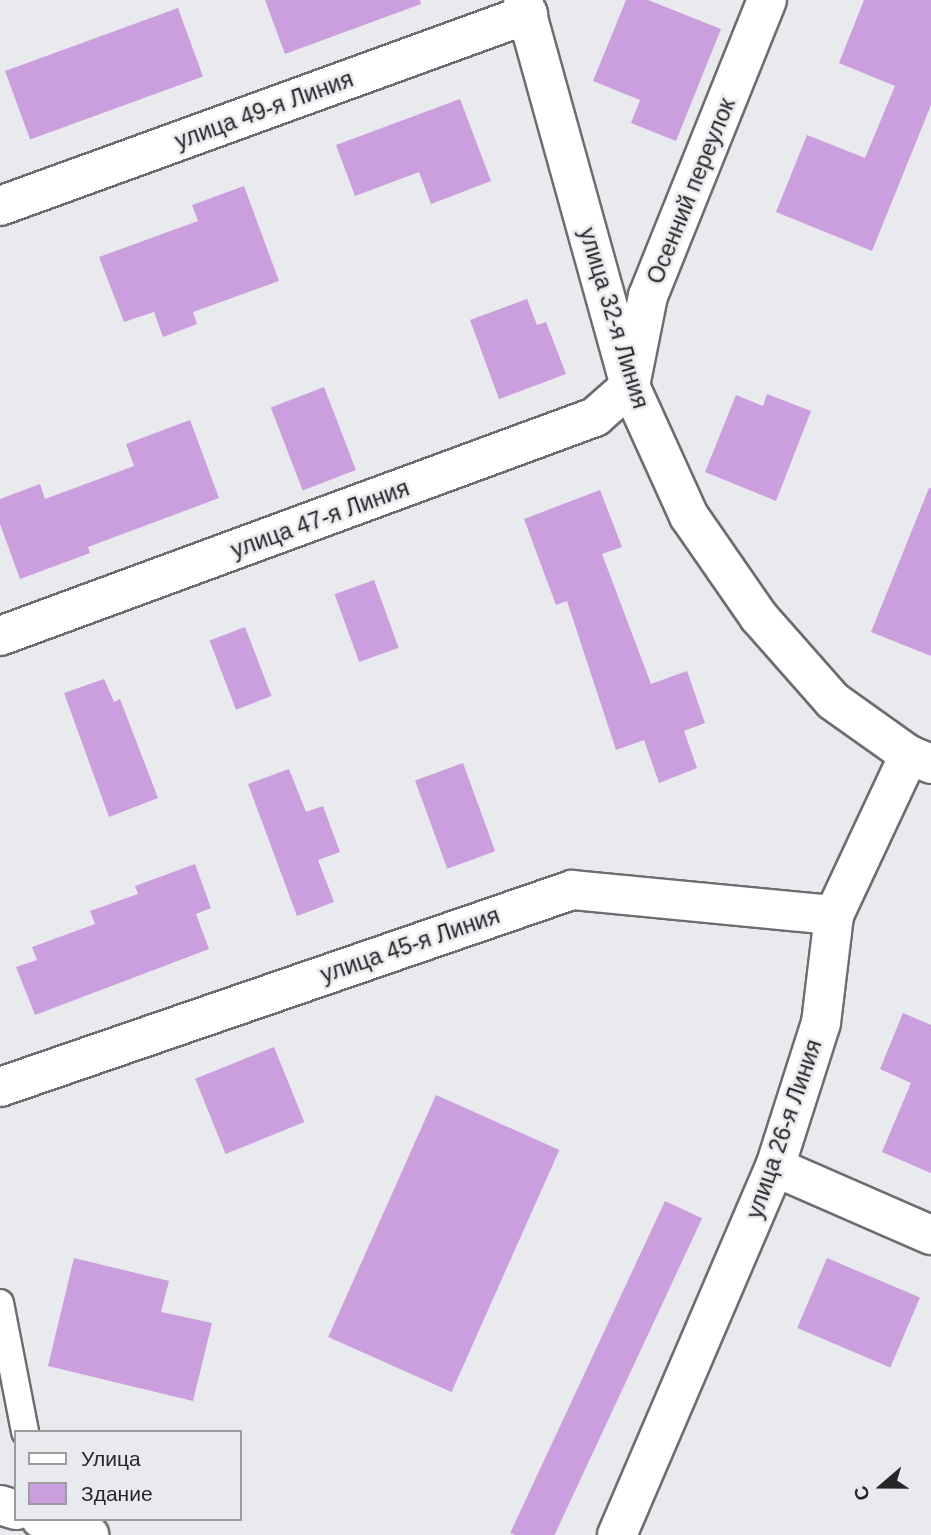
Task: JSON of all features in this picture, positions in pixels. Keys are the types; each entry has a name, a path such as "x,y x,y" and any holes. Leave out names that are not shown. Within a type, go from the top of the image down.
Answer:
{"street":[{"name":"Осенний переулок","path":"630,386 648,296 767,0"},
{"name":"улица 32-я Линия","path":"525,7 630,386 689,516 760,617 833,701 920,760"},
{"name":"улица 49-я Линия","path":"0,206 525,7"},
{"name":"улица 47-я Линия","path":"0,636 595,417 630,386"},
{"name":"улица 26-я Линия","path":"617,1535 775,1167 821,1023 834,915 920,760"},
{"name":"улица 45-я Линия","path":"0,1087 572,890 834,915"},
{"path":"775,1167 931,1235"},
{"path":"48,1521 89,1535"}],"lane":[{"path":"0,1303 25,1430"}],"building":[{"path":"265,0 420,0 421,4 285,54"},
{"path":"626,0 648,0 721,29 676,141 631,123 640,100 593,81"},
{"path":"864,0 931,0 931,105 872,251 776,212 807,135 865,158 895,86 839,63"},
{"path":"178,8 203,77 30,140 5,71"},
{"path":"460,99 491,181 431,204 419,172 355,196 336,145"},
{"path":"244,186 279,281 193,312 197,324 163,337 154,312 124,322 99,257 198,221 192,205"},
{"path":"527,299 537,325 546,322 566,374 499,399 470,320"},
{"path":"324,387 356,470 303,491 271,407"},
{"path":"767,394 811,411 776,501 705,472 736,395 763,406"},
{"path":"190,420 219,498 88,547 90,553 20,579 0,524 0,499 40,484 45,499 134,466 126,444"},
{"path":"931,488 931,656 871,632"},
{"path":"600,490 622,547 602,554 651,684 687,671 705,723 684,731 697,768 659,783 644,740 616,750 567,601 556,605 524,519"},
{"path":"374,580 399,648 359,662 335,594"},
{"path":"245,627 272,696 236,710 210,641"},
{"path":"104,679 114,702 120,699 158,798 109,817 64,693"},
{"path":"463,763 495,851 447,869 415,780"},
{"path":"289,769 306,812 323,806 340,852 318,860 334,902 297,916 248,784"},
{"path":"195,864 211,908 196,914 209,949 35,1015 16,967 37,960 32,947 95,924 90,911 138,894 135,886"},
{"path":"903,1013 931,1025 931,1173 882,1152 911,1083 880,1069"},
{"path":"274,1047 304,1122 226,1154 195,1079"},
{"path":"436,1095 559,1150 452,1392 328,1337"},
{"path":"665,1201 702,1218 554,1535 510,1533"},
{"path":"74,1258 169,1281 161,1312 212,1323 193,1401 48,1366"},
{"path":"827,1258 920,1297 890,1367 797,1328"}]}
